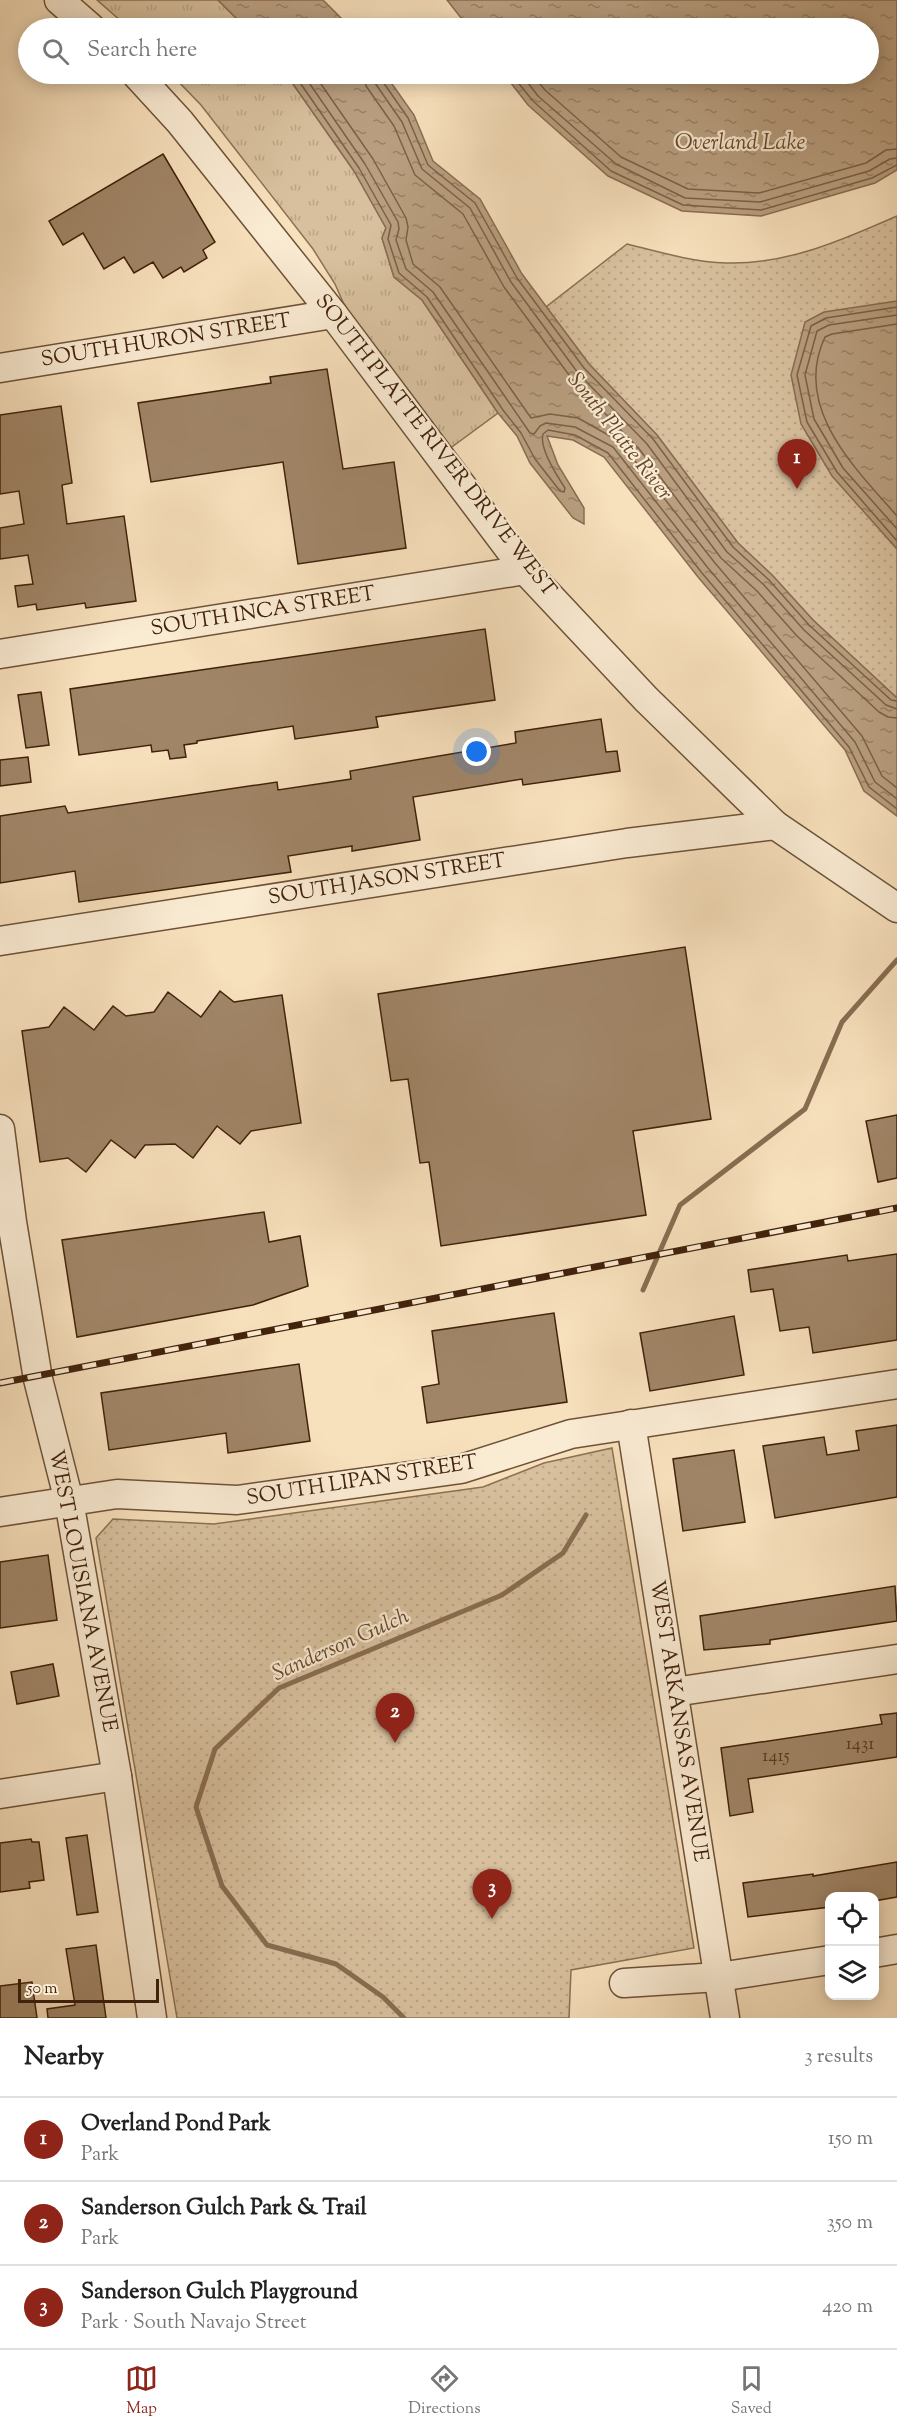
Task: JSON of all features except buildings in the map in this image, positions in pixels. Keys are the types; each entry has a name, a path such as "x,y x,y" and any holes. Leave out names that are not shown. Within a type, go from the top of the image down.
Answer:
{"street":[{"path":"59,0 80,18"},
{"name":"SOUTH PLATTE RIVER DRIVE WEST","path":"145,84 180,122 333,314 525,570 646,699 775,825 897,908"},
{"name":"SOUTH HURON STREET","path":"0,368 333,314"},
{"name":"SOUTH INCA STREET","path":"0,654 525,570"},
{"name":"SOUTH JASON STREET","path":"0,941 627,843 775,825"},
{"name":"WEST LOUISIANA AVENUE","path":"0,1129 6,1223 38,1379 69,1501 117,1776 152,2018"},
{"name":"SOUTH LIPAN STREET","path":"0,1512 117,1494 237,1500 461,1469 571,1434 897,1383"},
{"name":"WEST ARKANSAS AVENUE","path":"631,1424 725,2018"},
{"path":"674,1692 897,1659"},
{"path":"0,1794 117,1776"},
{"path":"879,1952 897,1949"},
{"path":"624,1983 719,1977 825,1961"}],"green space":[{"path":"97,0 218,0 236,18 118,18"},
{"path":"181,84 293,84 354,171 386,228 382,238 394,277 422,300 498,413 445,452 355,329 335,284 313,249 201,105"},
{"path":"897,216 897,698 813,620 773,576 738,543 657,435 589,364 546,307 627,244 701,261 748,263 814,249"},
{"path":"612,1448 694,1948 571,1970 569,2018 177,2018 96,1538 113,1519 214,1524 483,1487 544,1463"}],"water":[{"path":"218,0 323,0 341,18 236,18"},
{"name":"Overland Lake","path":"447,0 897,0 897,170 875,183 761,216 682,211 608,176 528,105 512,84 879,84 879,18 461,18"},
{"name":"South Platte River","path":"293,84 392,84 414,115 433,161 480,199 522,274 589,364 657,435 738,543 773,576 813,620 897,698 897,816 864,791 845,750 698,577 604,457 573,440 547,436 558,465 584,508 584,524 573,518 530,463 517,436 498,413 422,300 394,277 382,238 386,228 354,171"},
{"path":"897,301 897,549 832,476 801,424 791,375 805,322 824,312"}],"waterway":[{"name":"Sanderson Gulch","path":"643,1290 680,1205 805,1109 842,1022 897,960"},
{"name":"Sanderson Gulch","path":"404,2018 383,1997 336,1964 267,1945 222,1886 196,1807 215,1749 279,1688 502,1595 563,1553 586,1515"}],"railway":[{"path":"0,1383 897,1208"}],"place":[{"name":"Overland Pond Park","path":"797,489"},
{"name":"Sanderson Gulch Park & Trail","path":"395,1743"},
{"name":"Sanderson Gulch Playground","path":"492,1919"}]}
